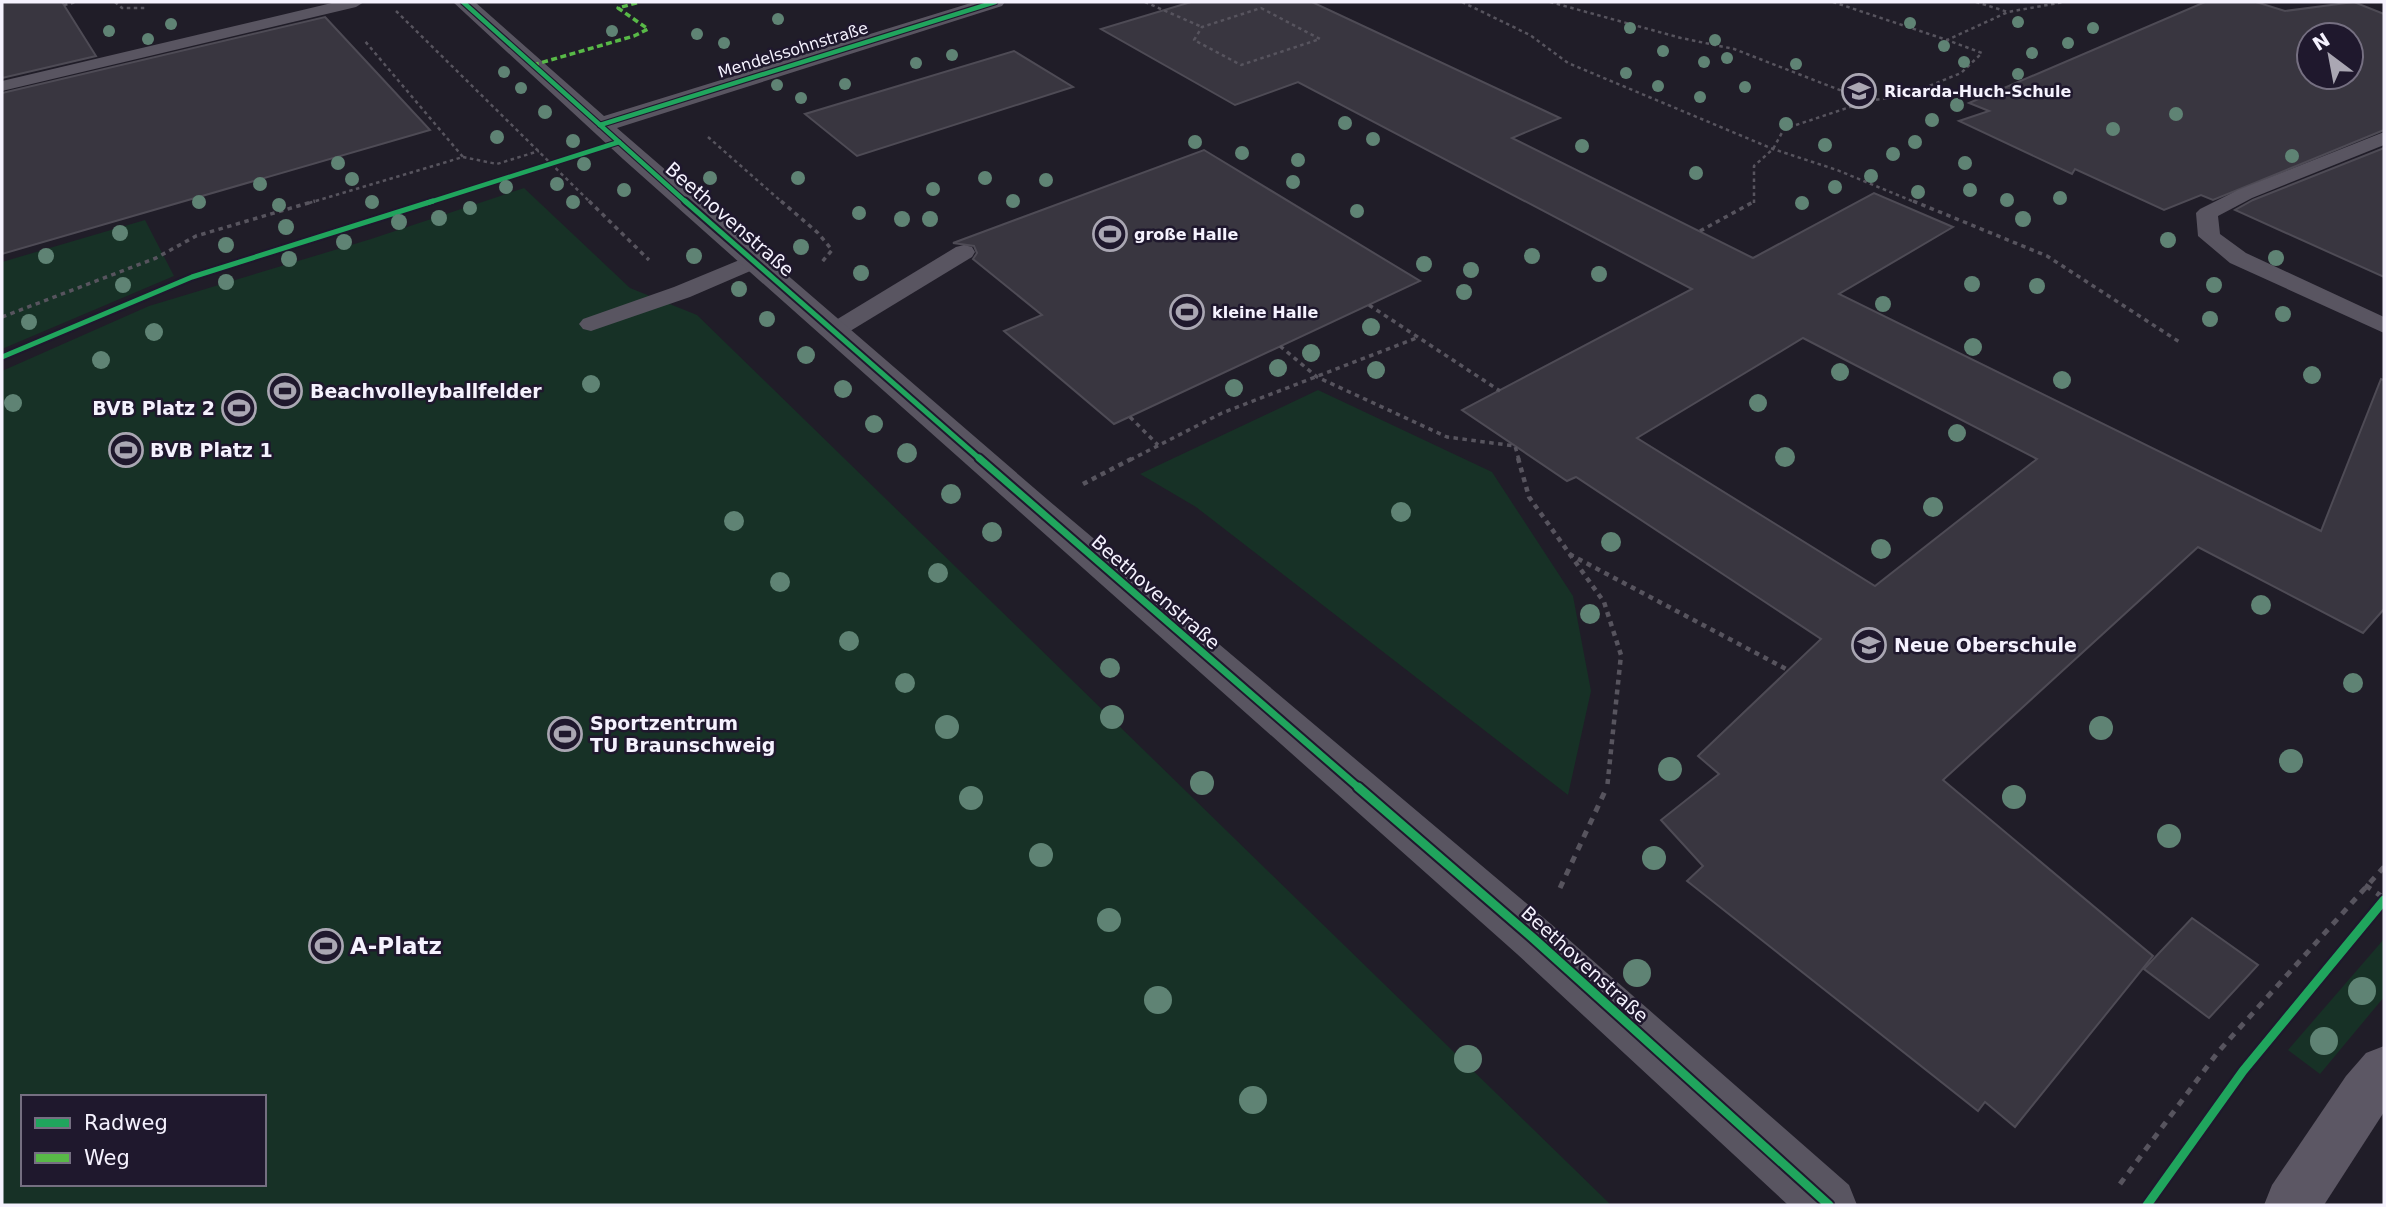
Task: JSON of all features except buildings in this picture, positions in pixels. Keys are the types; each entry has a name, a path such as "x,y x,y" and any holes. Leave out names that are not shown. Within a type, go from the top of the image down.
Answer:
{"main road":[{"path":"2292,1205 2365,1094 2384,1071"}],"street":[{"name":"Beethovenstraße","path":"463,2 609,134 1035,508 1534,939 1829,1205"},
{"name":"Mendelssohnstraße","path":"609,134 995,2"}],"lane":[{"path":"2,86 356,2"},
{"path":"2384,138 2245,194 2207,214 2209,236 2238,258 2384,326"},
{"path":"834,331 964,252"},
{"path":"591,324 682,292 754,261"}],"path":[{"path":"64,5 77,2"},
{"path":"1145,2 1202,27 1261,8 1320,39 1241,65 1194,40 1202,27"},
{"path":"1462,2 1515,25 1554,50 1568,63 1773,149 1837,170 2048,256 2180,343"},
{"path":"1550,2 1734,50 1868,101"},
{"path":"1700,231 1755,202 1754,166 1773,149 1784,129 1868,101 1918,91 1961,73 1983,53 1833,2"},
{"path":"1976,2 2008,12"},
{"path":"1947,40 2008,12 2064,2"},
{"path":"300,15 307,17 338,10 463,157"},
{"path":"395,11 682,292"},
{"path":"702,132 818,233 832,250 814,271 835,290 867,311"},
{"path":"538,168 552,164 609,134"},
{"path":"2,317 156,258 196,236 463,157 497,164 539,151"},
{"path":"1369,305 1500,391"},
{"path":"1035,508 1222,412 1419,337"},
{"path":"1280,346 1317,377 1447,437 1516,446 1529,497 1604,602 1621,655 1607,791 1534,939"},
{"path":"1130,417 1158,445"},
{"path":"1569,554 1788,670"},
{"path":"2120,1184 2218,1052 2365,885 2384,867"},
{"path":"2365,885 2384,899 2375,910"}],"green space":[{"name":"Sportzentrum TU Braunschweig","path":"524,188 630,288 697,315 1611,1205 2,1205 2,371 149,306 371,239"},
{"path":"145,220 174,276 2,349 2,262"},
{"path":"1318,390 1492,472 1573,596 1591,691 1568,795 1196,507 1140,474"},
{"path":"2384,939 2384,997 2320,1074 2288,1050"}],"marked path":[{"path":"533,65 634,36 648,29 618,8 640,2"}],"cycle path":[{"path":"463,2 1035,508 1534,939 1829,1205"},
{"path":"600,125 995,2"},
{"path":"2,357 192,277 619,142"},
{"path":"2147,1205 2243,1071 2384,900"}],"place":[{"name":"Ricarda-Huch-Schule","path":"1859,91"},
{"name":"große Halle","path":"1110,234"},
{"name":"kleine Halle","path":"1187,312"},
{"name":"Beachvolleyballfelder","path":"285,391"},
{"name":"BVB Platz 2","path":"239,408"},
{"name":"BVB Platz 1","path":"126,450"},
{"name":"Neue Oberschule","path":"1869,645"},
{"name":"Sportzentrum TU Braunschweig","path":"565,734"},
{"name":"A-Platz","path":"326,946"}]}
